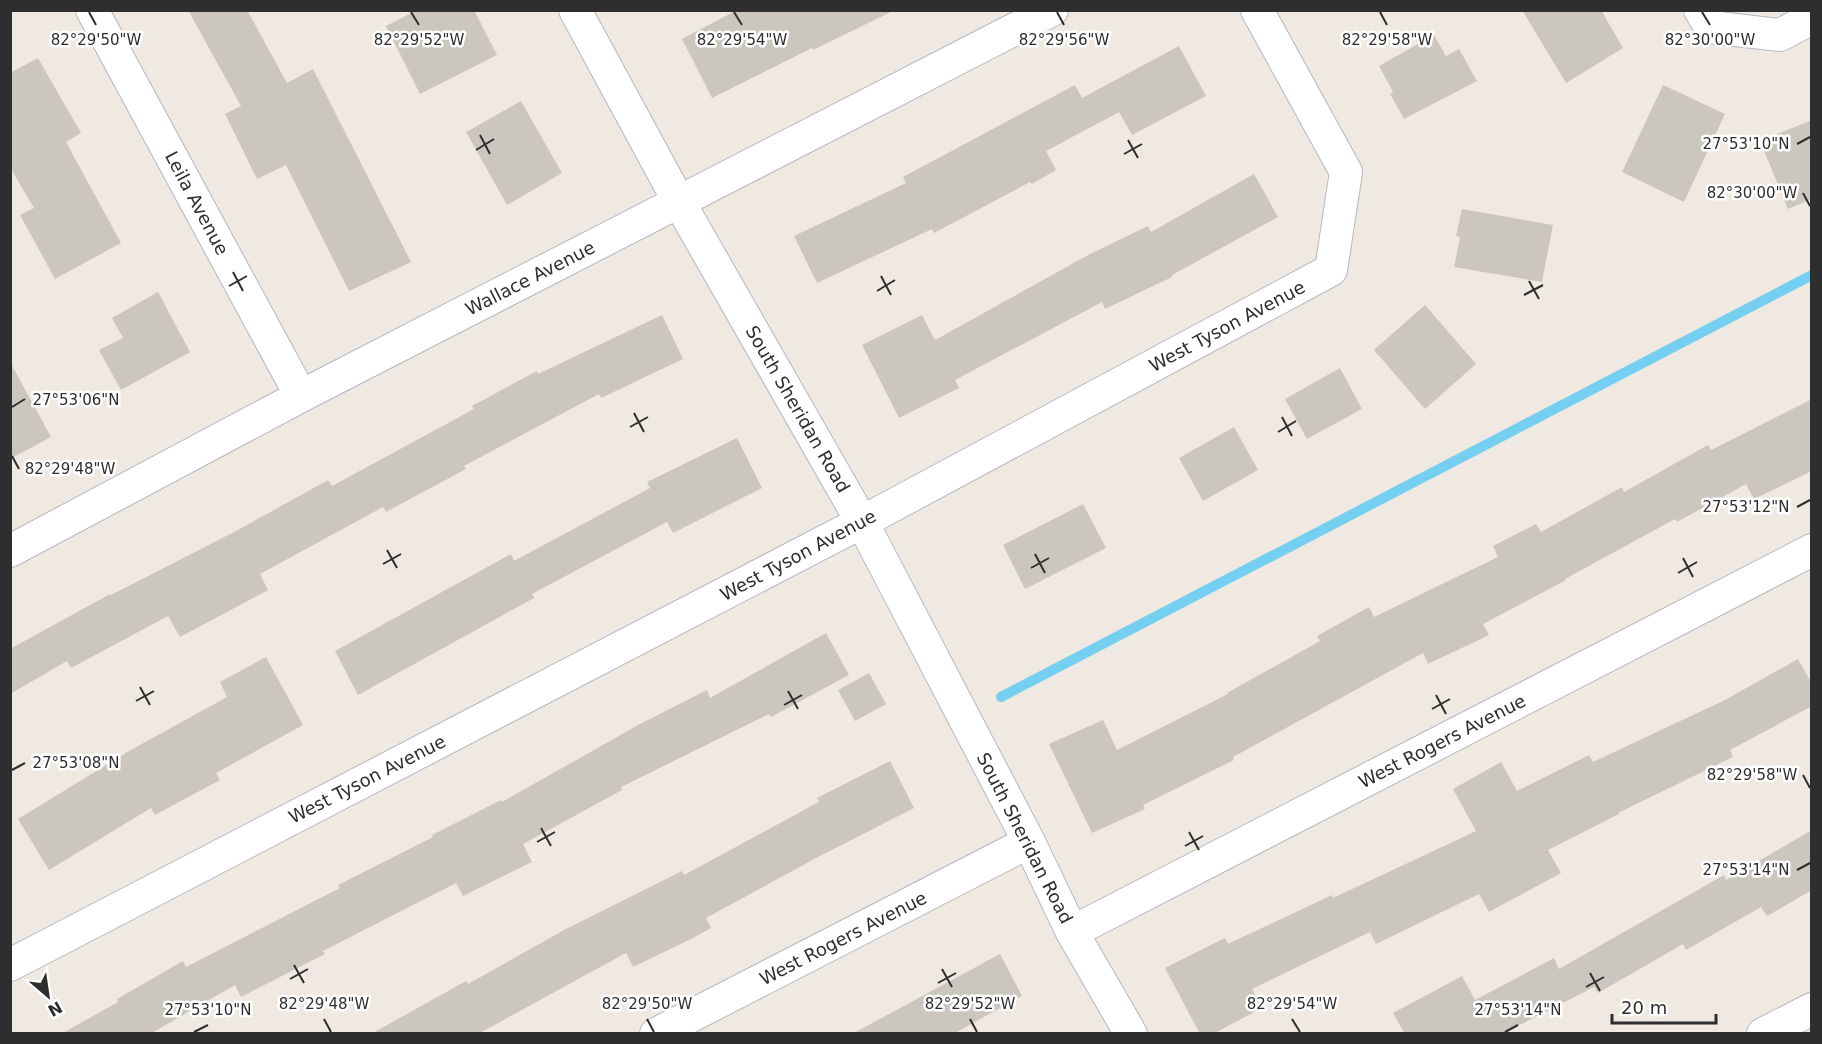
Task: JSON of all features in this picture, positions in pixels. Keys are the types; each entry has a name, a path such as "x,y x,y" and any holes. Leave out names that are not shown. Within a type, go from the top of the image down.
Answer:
{"street":[{"name":"Leila Avenue","path":"92,10 302,396"},
{"name":"South Sheridan Road","path":"575,10 679,202 862,522 1029,842 1072,932 1131,1034"},
{"name":"Wallace Avenue","path":"10,551 302,396 1052,10"},
{"name":"West Tyson Avenue","path":"10,965 862,522 1331,270 1346,172 1257,10"},
{"path":"1700,10 1710,27 1780,35 1812,18"},
{"name":"West Rogers Avenue","path":"1072,932 1812,550"},
{"name":"West Rogers Avenue","path":"656,1034 1029,842"},
{"path":"1763,1034 1812,1009"}],"building":[{"path":"188,10 247,10 287,83 313,69 411,262 349,291 286,165 257,179 225,114 241,106"},
{"path":"417,10 474,10 497,55 420,94 386,26"},
{"path":"737,10 895,10 712,98 682,39"},
{"path":"1522,10 1601,10 1623,48 1566,83"},
{"path":"1434,35 1446,56 1459,49 1477,81 1404,119 1390,94 1393,92 1379,66"},
{"path":"1179,46 1206,96 1132,135 1119,112 1046,151 1056,170 1032,184 1030,182 934,233 932,229 817,283 794,236 906,183 903,177 1075,85 1082,98"},
{"path":"38,58 81,133 66,142 121,243 55,279 20,215 34,208 10,167 10,73"},
{"path":"1663,85 1725,114 1684,202 1622,172"},
{"path":"521,101 562,173 507,205 466,132"},
{"path":"1812,120 1812,199 1788,209 1760,141"},
{"path":"1254,174 1278,217 1172,277 1105,309 1102,302 955,380 959,388 899,418 862,345 922,315 935,340 1090,254 1148,226 1151,232"},
{"path":"1462,209 1553,225 1542,282 1454,267 1460,237 1456,236"},
{"path":"158,292 190,352 121,390 99,350 123,338 112,318"},
{"path":"1425,305 1476,364 1425,409 1374,350"},
{"path":"662,315 683,359 601,398 599,394 464,466 466,469 386,512 383,507 260,574 268,590 180,637 168,616 71,668 67,661 10,694 10,649 110,594 238,530 328,480 332,486 474,409 472,406 537,371 538,374"},
{"path":"10,362 51,437 10,459"},
{"path":"1340,368 1362,409 1307,439 1285,399"},
{"path":"1812,399 1812,471 1754,499 1746,484 1677,522 1675,519 1483,624 1489,635 1428,664 1423,653 1233,757 1234,760 1143,805 1145,809 1092,833 1049,744 1103,720 1117,750 1228,694 1320,641 1317,636 1369,607 1374,617 1498,557 1493,546 1536,524 1541,532 1622,487 1624,492 1708,445 1711,450"},
{"path":"1234,427 1258,470 1203,501 1179,458"},
{"path":"737,438 762,488 673,533 667,522 532,594 534,598 358,695 335,651 511,554 514,561 650,488 647,482"},
{"path":"1083,504 1106,548 1025,589 1003,545"},
{"path":"826,633 849,675 771,717 769,714 621,787 622,790 523,844 532,862 463,896 456,883 323,951 325,954 241,997 235,985 150,1034 61,1034 118,1002 117,999 183,961 186,967 340,888 338,885 433,837 432,835 501,800 502,802 640,724 707,690 710,698"},
{"path":"266,657 303,725 216,773 220,780 155,815 151,808 49,870 18,819 129,751 227,697 220,682"},
{"path":"1798,659 1812,684 1812,706 1730,750 1733,757 1548,850 1561,873 1489,912 1479,894 1376,944 1370,932 1252,989 1262,1008 1213,1034 1200,1034 1165,968 1225,938 1228,944 1332,895 1333,898 1476,831 1453,789 1501,762 1517,791 1589,755 1593,762 1725,700"},
{"path":"869,673 886,704 855,721 838,690"},
{"path":"890,761 914,808 706,918 711,928 691,939 633,967 626,953 478,1034 371,1034 466,981 468,984 564,930 682,871 684,875 819,802 817,798"},
{"path":"1812,830 1812,890 1767,916 1761,907 1686,950 1683,944 1598,993 1594,987 1502,1034 1405,1034 1393,1013 1462,976 1475,1000 1554,958 1559,969 1724,875 1726,880"},
{"path":"1000,954 1022,996 953,1034 852,1034"}],"waterway":[{"path":"1001,697 1812,275"}]}
